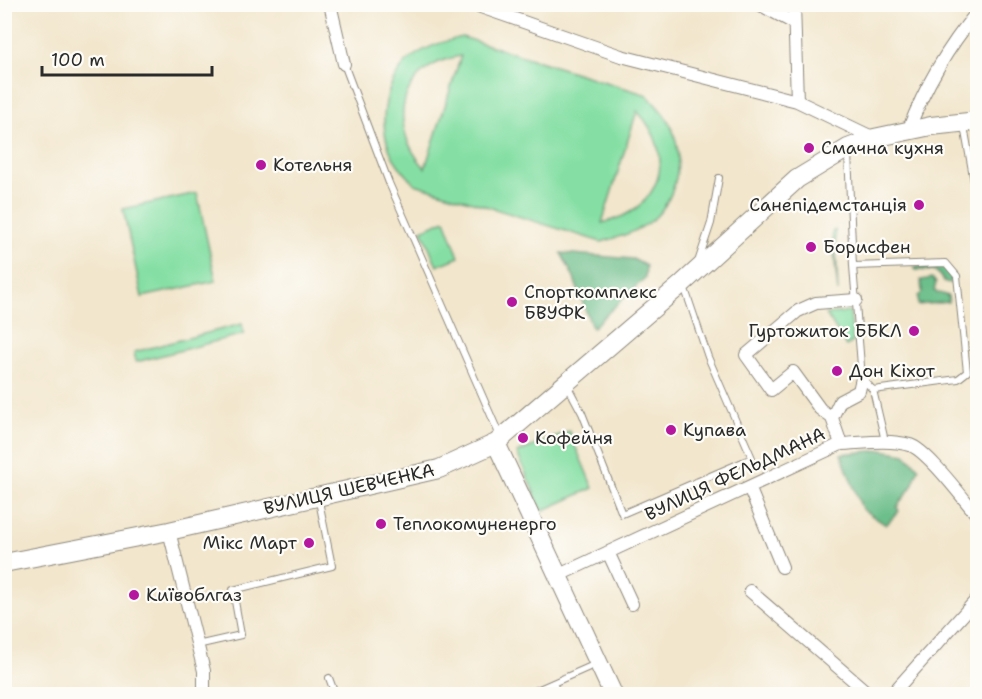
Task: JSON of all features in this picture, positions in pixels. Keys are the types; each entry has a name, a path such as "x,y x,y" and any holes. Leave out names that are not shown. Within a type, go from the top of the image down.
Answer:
{"street":[{"path":"330,4 344,64"},
{"path":"472,4 621,56 797,101 874,138"},
{"path":"759,4 794,24"},
{"path":"794,4 797,101"},
{"path":"909,131 920,100 940,62 978,11"},
{"name":"ВУЛИЦЯ ШЕВЧЕНКА","path":"4,563 169,531 439,469 499,441 689,277 796,179 849,148 874,138 971,122"},
{"path":"840,444 832,418 820,409 793,372 771,390 746,355 798,311 816,303 856,300"},
{"path":"832,418 840,401 859,391 862,378"},
{"path":"499,441 557,576 613,694"},
{"name":"ВУЛИЦЯ ФЕЛЬДМАНА","path":"557,576 840,444 885,441 913,446 938,468 978,516"},
{"path":"749,487 782,567"},
{"path":"169,531 204,671 204,694"},
{"path":"609,552 632,604"},
{"path":"750,591 869,694"},
{"path":"892,694 978,598"}],"lane":[{"path":"344,64 389,183 499,441"},
{"path":"971,122 965,145 978,204"},
{"path":"849,148 853,266 862,378 873,390 885,441"},
{"path":"566,384 582,412 621,514 752,458 708,357 689,277 711,223 719,178"},
{"path":"853,266 946,263 957,276 967,372 958,379 873,390"},
{"path":"197,645 241,635 233,590 332,566 320,507"},
{"path":"528,694 599,663"},
{"path":"329,678 335,694"},
{"path":"554,684 559,694"}],"green space":[{"path":"462,37 647,95 672,128 678,156 674,186 661,211 639,229 601,242 415,184 390,151 384,123 388,94 393,80 411,58 429,47","holes":["461,56 425,168 413,151 405,133 403,116 405,99 412,84 424,71 440,62","637,111 650,128 658,146 660,163 657,179 650,194 638,206 622,216 602,223"]},
{"path":"197,193 216,281 142,297 123,209"},
{"path":"445,220 459,257 437,266 422,230"},
{"path":"835,230 838,292 832,232"},
{"path":"561,253 633,259 646,266 645,278 592,328 573,276"},
{"path":"945,266 954,277 952,283 944,282 936,271 916,270 914,267"},
{"path":"932,278 936,283 934,291 948,296 949,302 918,305 918,296 922,293 921,280"},
{"path":"850,312 853,342 846,346 826,314"},
{"path":"242,324 244,334 136,362 134,352"},
{"path":"569,431 593,488 542,511 517,453"},
{"path":"882,450 905,454 919,468 912,486 897,507 899,511 886,525 862,509 841,454"}],"place":[{"name":"Смачна кухня","path":"809,148"},
{"name":"Котельня","path":"261,165"},
{"name":"Санепідемстанція","path":"919,205"},
{"name":"Борисфен","path":"811,247"},
{"name":"Спорткомплекс БВУФК","path":"512,302"},
{"name":"Гуртожиток ББКЛ","path":"914,331"},
{"name":"Дон Кіхот","path":"837,371"},
{"name":"Купава","path":"671,430"},
{"name":"Кофейня","path":"523,438"},
{"name":"Теплокомуненерго","path":"381,524"},
{"name":"Мікс Март","path":"309,543"},
{"name":"Київоблгаз","path":"134,595"}]}
